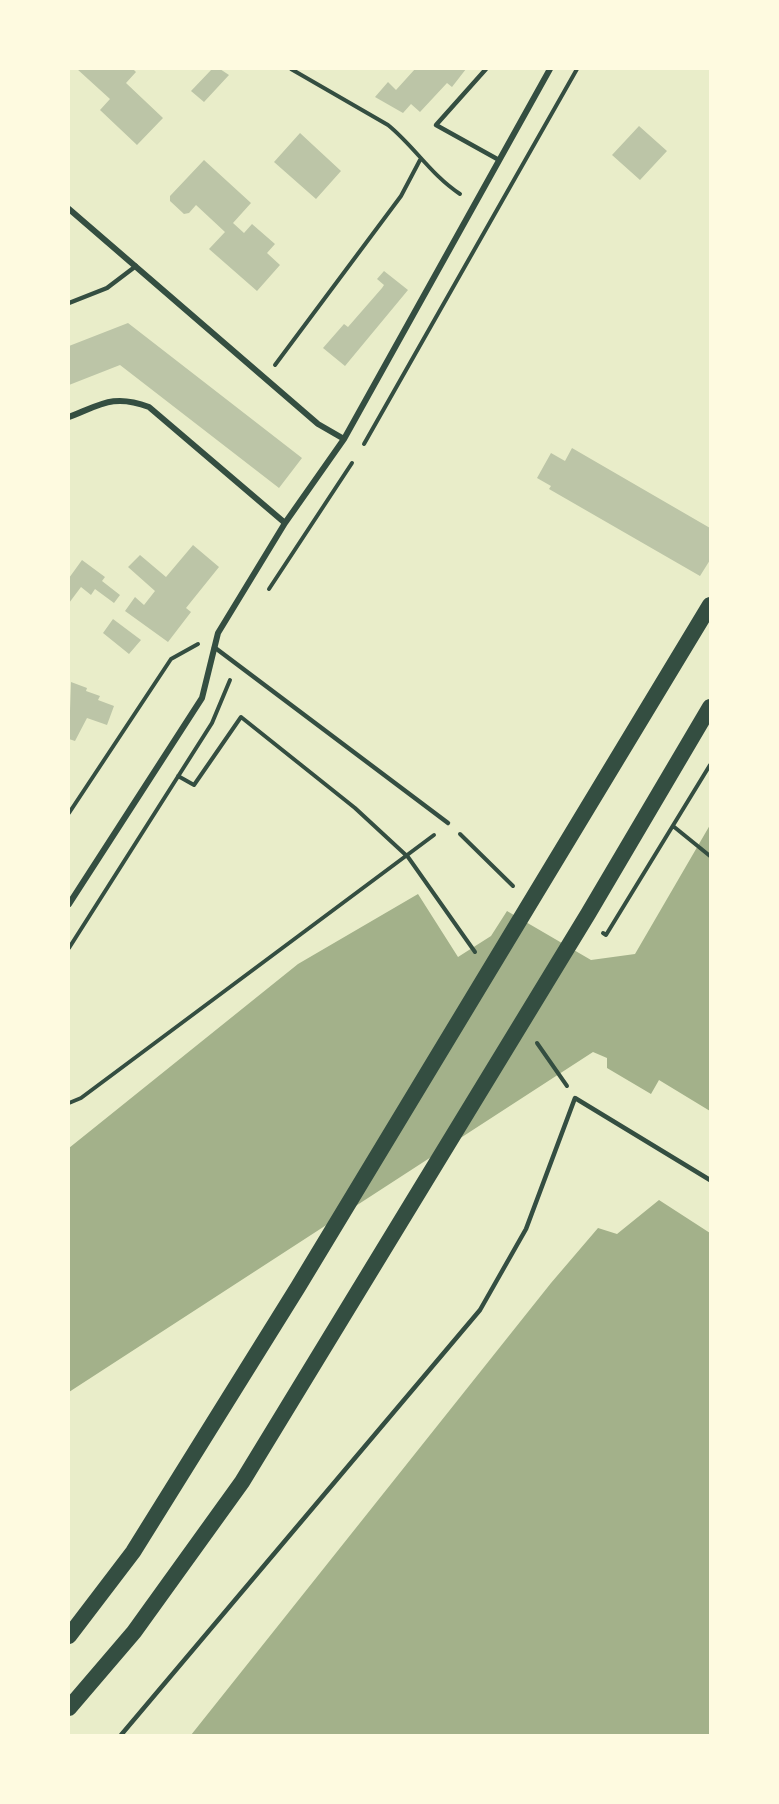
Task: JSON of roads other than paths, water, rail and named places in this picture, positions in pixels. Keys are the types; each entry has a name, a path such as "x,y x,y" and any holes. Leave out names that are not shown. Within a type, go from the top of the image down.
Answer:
{"highway":[{"path":"69,1635 133,1552 298,1287 710,605"},
{"path":"69,1708 134,1632 242,1482 588,914 710,707"}],"street":[{"path":"69,904 202,698 218,633 285,523 344,439 550,69"},
{"path":"69,209 318,424 344,439"},
{"path":"69,417 105,403 127,399 149,407 285,523"}],"lane":[{"path":"486,69 436,125 499,160"},
{"path":"69,303 107,288 136,266"},
{"path":"214,647 448,823"},
{"path":"121,1735 480,1310 526,1229 575,1098 710,1180"}]}
